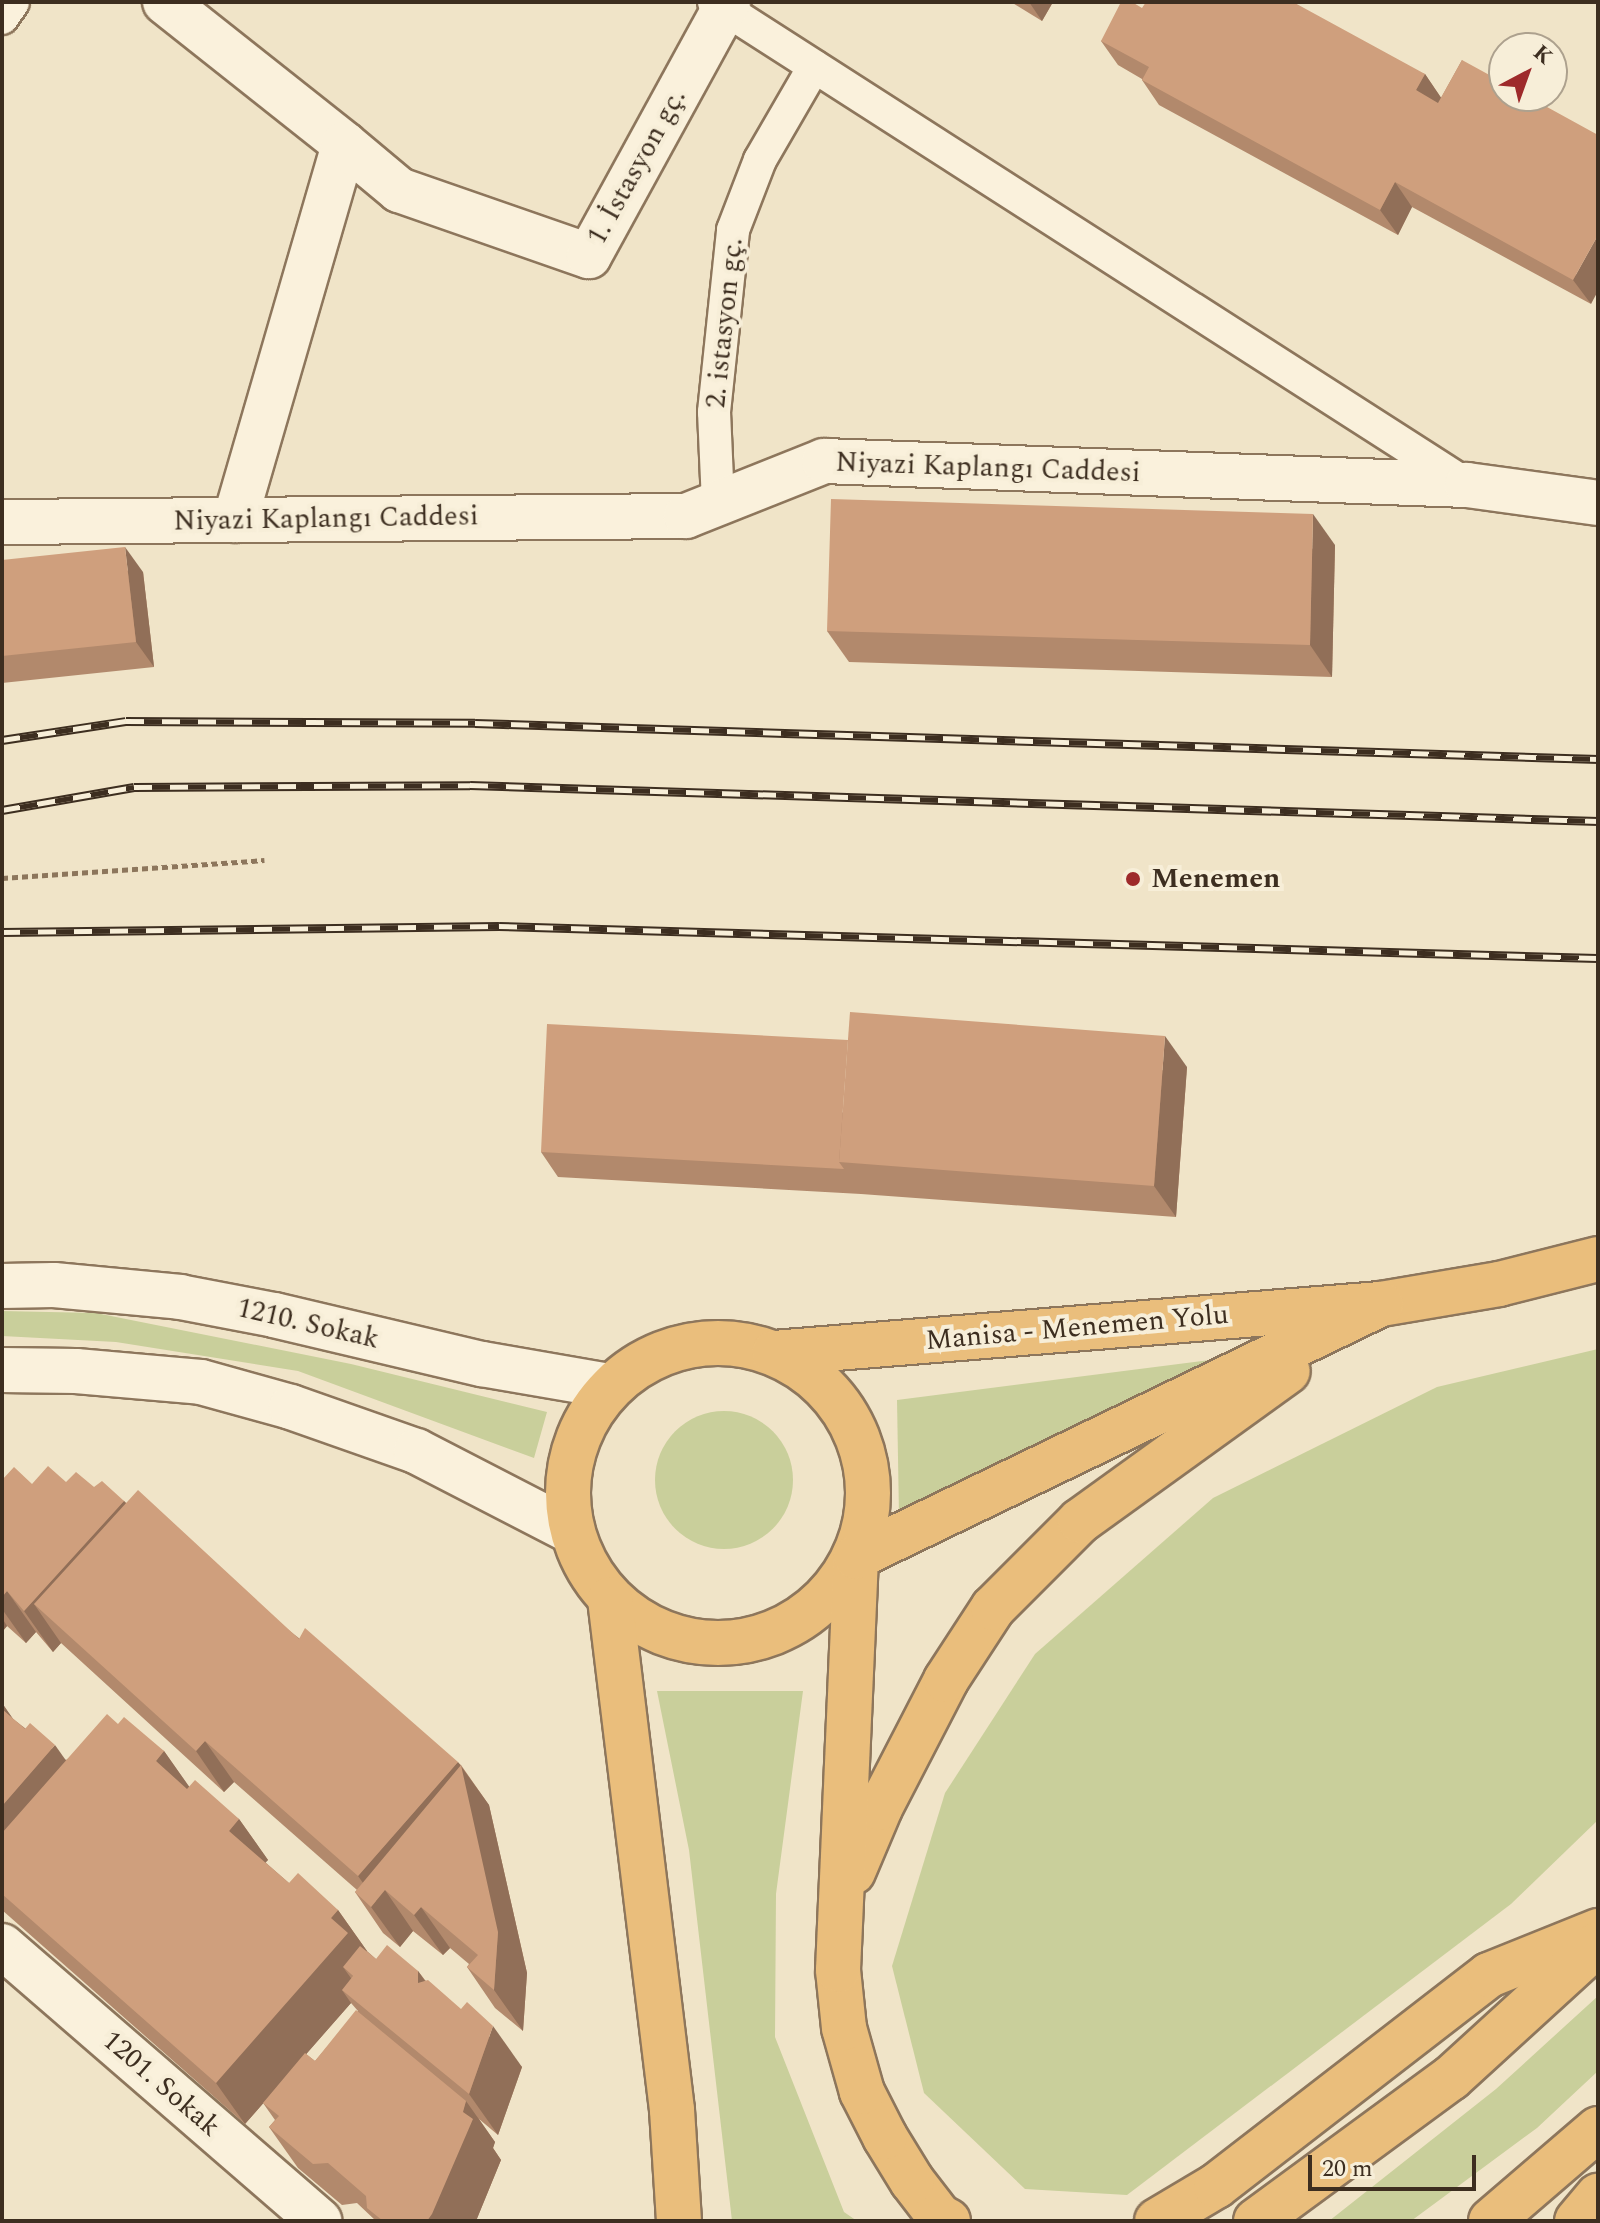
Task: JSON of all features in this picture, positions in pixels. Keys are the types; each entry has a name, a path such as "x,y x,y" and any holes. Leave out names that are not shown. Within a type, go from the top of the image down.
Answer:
{"highway":[{"name":"Manisa - Menemen Yolu","path":"774,1353 1381,1304 1499,1284 1598,1259"},
{"name":"Manisa - Menemen Yolu","path":"856,1557 1381,1304"},
{"path":"843,1897 880,1808 946,1680 993,1608 1080,1521 1381,1304"},
{"name":"Manisa - Menemen Yolu","path":"731,1342 774,1353 810,1373 839,1401 859,1437 869,1477 868,1518 856,1557 834,1591 803,1619 765,1637 724,1644 682,1640 643,1624 610,1599 586,1568 571,1531 568,1479 581,1429 610,1386 645,1360 687,1345 731,1342"},
{"path":"856,1557 838,1970 842,2013 862,2092 912,2181 939,2216 948,2221"},
{"path":"610,1599 672,2110 679,2221"},
{"path":"1157,2221 1216,2186 1489,1975 1598,1931"},
{"path":"1256,2221 1451,2078 1598,1944"},
{"path":"1491,2221 1598,2129"},
{"path":"1577,2221 1598,2196"}],"street":[{"name":"1. İstasyon gç.","path":"165,2 399,190 589,256 722,4"},
{"path":"235,520 344,144"},
{"name":"Niyazi Kaplangı Caddesi","path":"2,522 686,516 824,461 1467,485 1598,503"},
{"name":"1210. Sokak","path":"2,1286 54,1285 180,1297 274,1315 482,1364 610,1386"},
{"path":"2,1370 76,1371 201,1382 291,1407 416,1451 571,1531"},
{"name":"1201. Sokak","path":"2,1946 320,2221"}],"lane":[{"path":"2,18 13,2"},
{"path":"722,4 814,67 1467,485"},
{"name":"2. istasyon gç.","path":"718,503 714,412 733,230 760,160 814,67"}],"path":[{"path":"2,878 264,860"}],"green space":[{"path":"2,1311 96,1313 351,1364 547,1412 534,1458 298,1371 116,1342 2,1336"},
{"path":"1598,1349 1598,1820 1511,1904 1127,2195 1025,2189 924,2093 892,1966 945,1793 1035,1654 1213,1498 1437,1387"},
{"path":"1210,1360 899,1516 897,1400"},
{"path":"724,1411 750,1417 773,1431 787,1454 793,1480 787,1506 773,1529 750,1543 724,1549 698,1543 675,1529 661,1506 655,1480 661,1454 675,1431 698,1417"},
{"path":"657,1691 803,1691 776,1894 775,2037 844,2212 857,2221 732,2221 689,1850"},
{"path":"1598,1996 1598,2071 1537,2128 1411,2221 1329,2221 1496,2089"}],"building":[{"path":"1121,2 1132,2 1142,8 1146,2 1293,2 1425,74 1416,90 1438,103 1462,60 1488,74 1488,112 1556,112 1598,135 1598,235 1573,280 1395,182 1380,210 1142,80 1149,67 1101,41"},
{"path":"831,499 1313,514 1310,645 827,631"},
{"path":"125,547 136,642 2,656 2,560"},
{"path":"850,1012 1165,1036 1154,1186 839,1162"},
{"path":"547,1024 848,1040 839,1162 844,1169 541,1152"},
{"path":"48,1466 66,1482 76,1472 94,1487 102,1481 124,1501 24,1611 7,1591 2,1597 2,1480 14,1467 32,1484"},
{"path":"138,1490 299,1639 305,1628 458,1762 358,1876 205,1741 196,1751 34,1604"},
{"path":"2,1709 25,1729 30,1723 55,1745 2,1806"},
{"path":"107,1714 118,1724 124,1717 164,1751 156,1761 187,1789 195,1780 239,1819 229,1831 289,1883 298,1873 338,1910 331,1918 348,1933 216,2083 2,1894 2,1833"},
{"path":"461,1765 498,1932 494,1990 467,1967 478,1955 421,1907 414,1915 385,1890 371,1907 355,1892"},
{"path":"387,1945 418,1971 418,1983 428,1980 461,2009 467,2002 493,2026 469,2094 342,1990 353,1976 343,1967 360,1946 376,1959"},
{"path":"356,2010 466,2101 463,2112 473,2119 427,2221 383,2221 367,2208 366,2196 328,2163 313,2164 269,2127 279,2116 263,2103 305,2053 315,2061"}],"railway":[{"path":"2,740 126,721 475,723 1598,759"},
{"path":"2,810 134,787 470,785 1598,821"},
{"path":"2,932 499,926 1598,958"}],"place":[{"name":"Menemen","path":"1133,879"}]}
